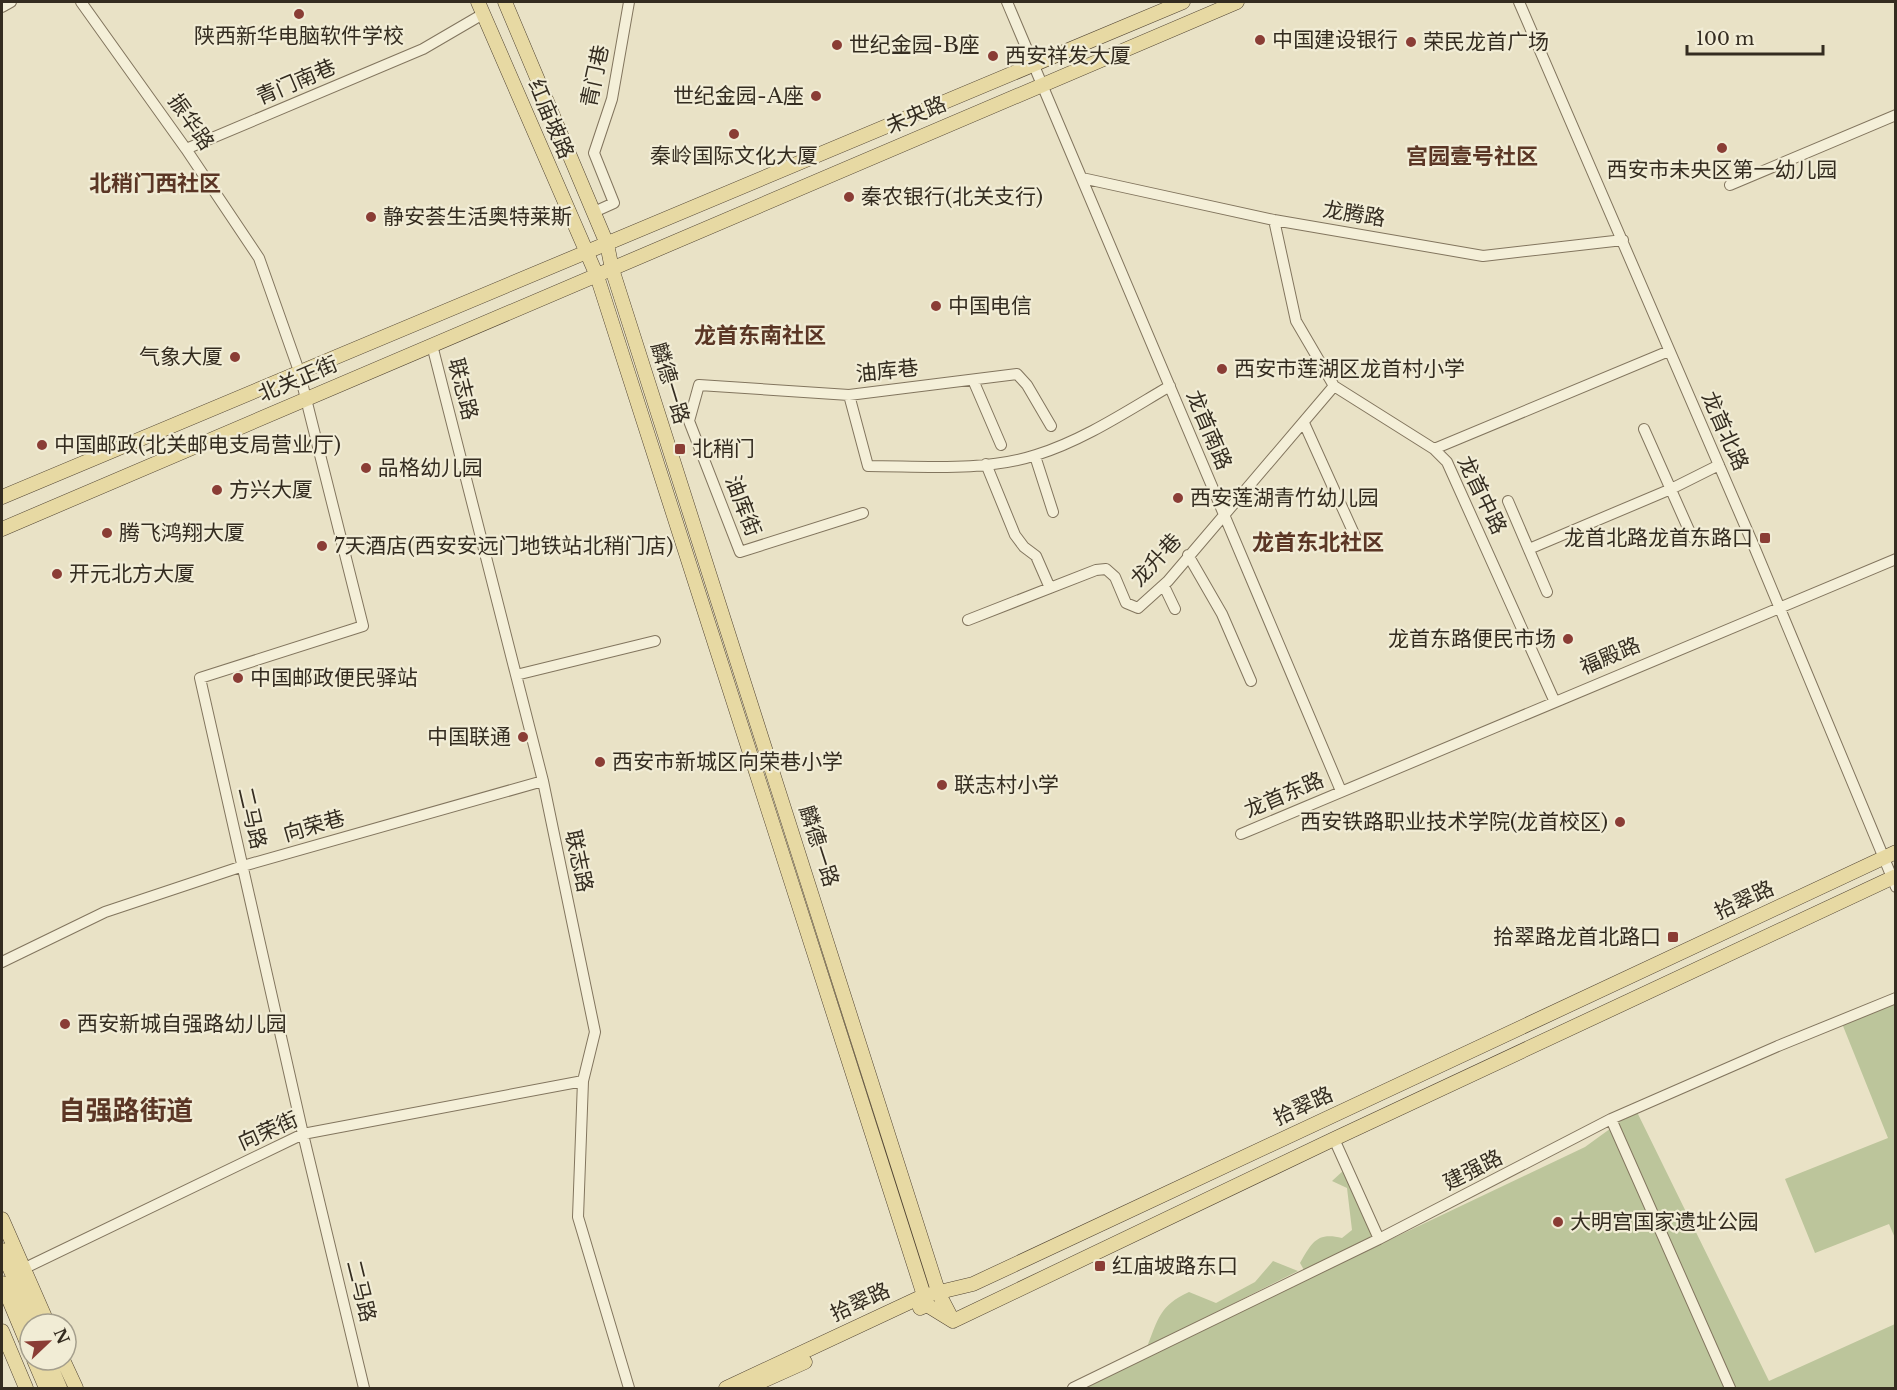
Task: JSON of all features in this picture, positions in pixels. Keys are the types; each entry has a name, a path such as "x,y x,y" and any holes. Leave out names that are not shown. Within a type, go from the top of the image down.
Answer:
{"main road":[{"name":"红庙坡路","path":"504,2 607,244"},
{"name":"未央路","path":"607,244 1183,2"},
{"name":"未央路","path":"612,269 1237,2"},
{"name":"红庙坡路","path":"481,8 585,253"},
{"name":"北关正街","path":"2,497 607,244"},
{"name":"麟德一路","path":"607,244 612,269 939,1294 952,1321"},
{"name":"麟德一路","path":"585,253 597,276 925,1300"},
{"name":"北关正街","path":"2,529 612,269"},
{"name":"拾翠路","path":"726,1389 939,1294 973,1284 1890,855"},
{"name":"拾翠路","path":"952,1321 1334,1138 1894,880"},
{"path":"2,1219 43,1312"},
{"path":"2,1250 28,1312"},
{"path":"2,1283 18,1321"},
{"name":"拾翠路","path":"747,1389 925,1300"},
{"path":"925,1300 952,1321"},
{"path":"2,1331 26,1389"},
{"path":"39,1372 46,1389"},
{"path":"53,1372 60,1389"},
{"path":"68,1372 76,1389"}],"street":[{"path":"2,7 11,2"},
{"name":"振华路","path":"81,2 186,149 259,258 299,371"},
{"name":"青门巷","path":"594,212 614,203 594,153 612,99 629,2"},
{"name":"龙首南路","path":"1007,2 1341,791"},
{"name":"龙首北路","path":"1519,2 1778,606 1890,855 1894,880"},
{"name":"青门南巷","path":"186,149 423,49 481,8"},
{"path":"1730,185 1896,115"},
{"name":"龙腾路","path":"1082,178 1274,220 1483,256 1623,240"},
{"name":"龙首中路","path":"1274,220 1296,321 1334,386 1434,449 1447,462 1554,700"},
{"name":"联志路","path":"432,345 543,781 595,1032 583,1081 578,1217 629,1389"},
{"path":"1434,449 1669,351"},
{"name":"二马路","path":"299,371 363,626 200,678 303,1134 364,1389"},
{"name":"油库巷","path":"699,385 849,395 1019,375 1051,426"},
{"path":"973,380 1001,445"},
{"name":"油库街","path":"699,385 689,421 740,552 863,513"},
{"path":"849,395 868,466 986,464 1035,456 1080,437 1170,386"},
{"name":"龙升巷","path":"968,620 1106,569 1115,577 1126,603 1138,608 1164,586 1334,386"},
{"path":"1304,423 1360,547"},
{"path":"1644,429 1692,537"},
{"path":"1035,456 1053,512"},
{"path":"986,464 1015,535 1024,547 1036,556 1050,588"},
{"path":"1529,549 1671,489 1719,465"},
{"path":"1508,501 1547,592"},
{"path":"1188,555 1222,614 1251,681"},
{"name":"福殿路","path":"1341,791 1778,606 1896,559"},
{"path":"1164,586 1175,609"},
{"path":"516,675 655,641"},
{"name":"向荣巷","path":"2,962 105,912 243,866 543,781"},
{"name":"龙首东路","path":"1241,834 1341,791"},
{"name":"建强路","path":"1073,1389 1379,1239 1611,1119 1778,1046 1896,998"},
{"name":"向荣街","path":"23,1269 303,1134 583,1081"},
{"path":"1611,1119 1730,1389"},
{"path":"1334,1138 1379,1239"}],"green space":[{"name":"大明宫国家遗址公园","path":"1895,999 1895,1238 1889,1224 1815,1253 1785,1179 1888,1138 1841,1021"},
{"name":"大明宫国家遗址公园","path":"1636,1110 1769,1381 1895,1324 1895,1388 1078,1388 1585,1147"},
{"path":"1344,1170 1374,1236 1304,1270 1300,1263 1316,1241 1326,1237 1342,1238 1352,1230 1347,1188 1332,1181"},
{"path":"1273,1261 1298,1271 1147,1347 1161,1314 1179,1297 1189,1292 1216,1303 1255,1282"}],"place":[{"name":"陕西新华电脑软件学校","path":"299,14"},
{"name":"中国建设银行","path":"1260,40"},
{"name":"荣民龙首广场","path":"1411,42"},
{"name":"世纪金园-B座","path":"837,45"},
{"name":"西安祥发大厦","path":"993,56"},
{"name":"世纪金园-A座","path":"816,96"},
{"name":"秦岭国际文化大厦","path":"734,134"},
{"name":"西安市未央区第一幼儿园","path":"1722,148"},
{"name":"秦农银行(北关支行)","path":"849,197"},
{"name":"静安荟生活奥特莱斯","path":"371,217"},
{"name":"中国电信","path":"936,306"},
{"name":"气象大厦","path":"235,357"},
{"name":"西安市莲湖区龙首村小学","path":"1222,369"},
{"name":"中国邮政(北关邮电支局营业厅)","path":"42,445"},
{"name":"北稍门","path":"680,449"},
{"name":"品格幼儿园","path":"366,468"},
{"name":"方兴大厦","path":"217,490"},
{"name":"西安莲湖青竹幼儿园","path":"1178,498"},
{"name":"腾飞鸿翔大厦","path":"107,533"},
{"name":"龙首北路龙首东路口","path":"1765,538"},
{"name":"7天酒店(西安安远门地铁站北稍门店)","path":"322,546"},
{"name":"开元北方大厦","path":"57,574"},
{"name":"龙首东路便民市场","path":"1568,639"},
{"name":"中国邮政便民驿站","path":"238,678"},
{"name":"中国联通","path":"523,737"},
{"name":"西安市新城区向荣巷小学","path":"600,762"},
{"name":"联志村小学","path":"942,785"},
{"name":"西安铁路职业技术学院(龙首校区)","path":"1620,822"},
{"name":"拾翠路龙首北路口","path":"1673,937"},
{"name":"西安新城自强路幼儿园","path":"65,1024"},
{"name":"大明宫国家遗址公园","path":"1558,1222"},
{"name":"红庙坡路东口","path":"1100,1266"}],"district":[{"name":"宫园壹号社区","path":"1472,156"},
{"name":"北稍门西社区","path":"155,183"},
{"name":"龙首东南社区","path":"760,335"},
{"name":"龙首东北社区","path":"1318,542"},
{"name":"自强路街道","path":"126,1111"}]}
